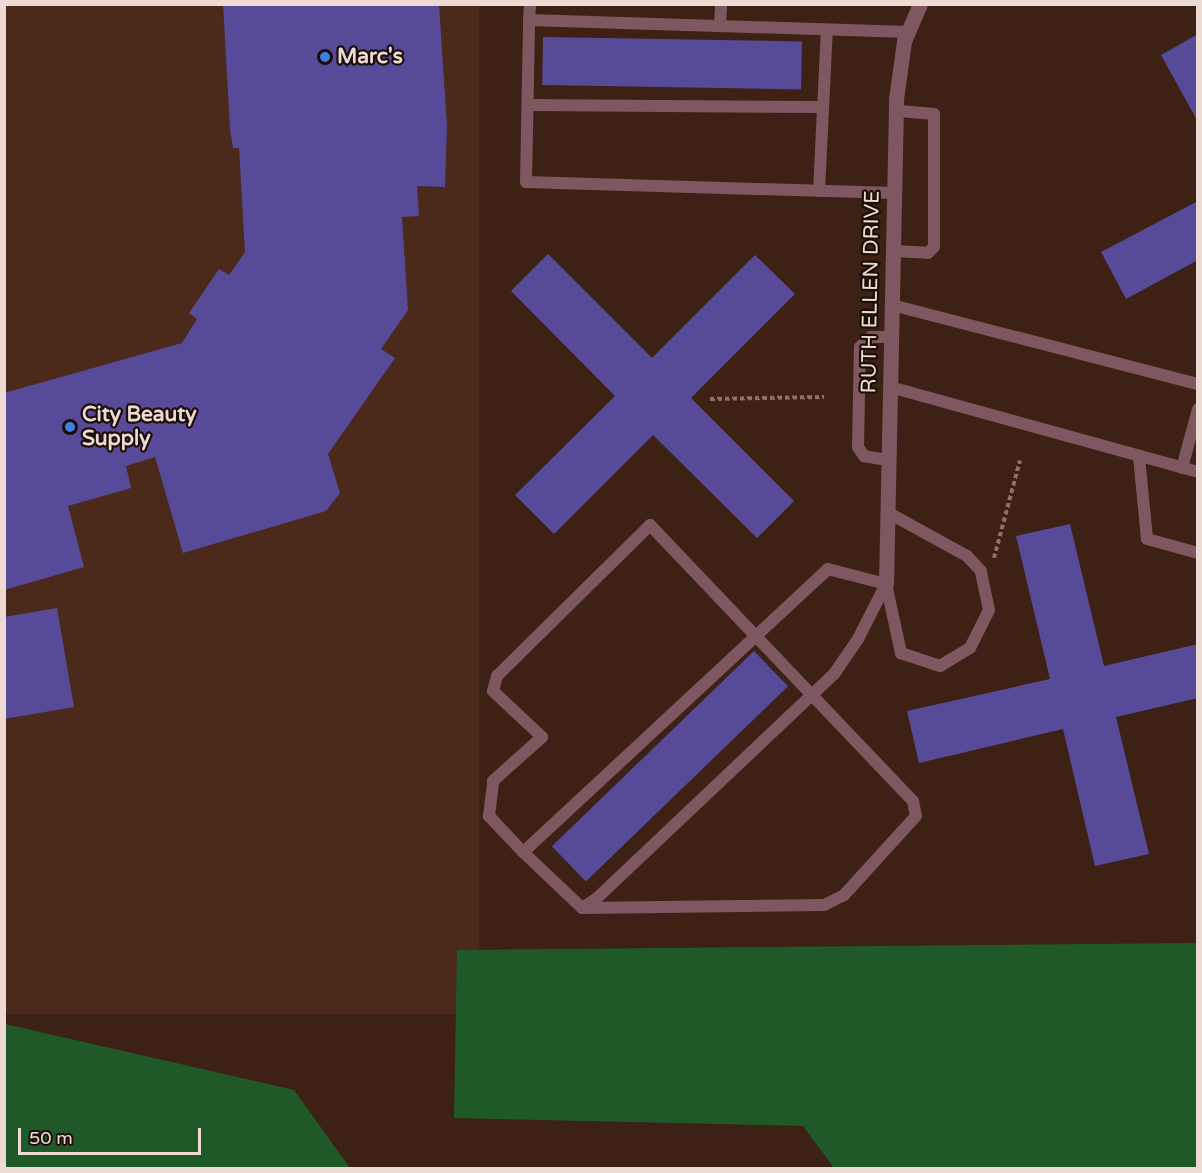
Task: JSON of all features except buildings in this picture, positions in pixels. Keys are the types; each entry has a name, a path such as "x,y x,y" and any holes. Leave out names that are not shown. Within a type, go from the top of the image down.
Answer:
{"street":[{"name":"RUTH ELLEN DRIVE","path":"886,584 896,111 908,32 920,4"}],"lane":[{"path":"530,4 526,182 894,193"},
{"path":"720,26 721,4"},
{"path":"529,20 908,32"},
{"path":"819,191 827,30"},
{"path":"528,105 823,107"},
{"path":"893,251 928,253 934,247 934,114 896,111"},
{"path":"892,305 1197,384"},
{"path":"888,460 864,456 858,447 860,346 871,337 891,337"},
{"path":"890,387 1197,472"},
{"path":"1182,468 1197,409"},
{"path":"1138,457 1147,539 1197,553"},
{"path":"886,584 902,653 940,666 970,648 989,610 981,571 967,556 887,512"},
{"path":"650,525 813,694 913,801 916,816 844,894 824,905 582,908 489,816 492,781 542,737 493,691 497,676 650,525"},
{"path":"523,852 828,569 886,584"},
{"path":"582,908 834,674 858,639 886,584"}],"path":[{"path":"710,399 824,397"},
{"path":"992,563 1020,460"}],"shaded area":[{"path":"4,5 479,5 479,1014 4,1014"}],"green space":[{"path":"1197,943 1197,1168 834,1168 803,1126 454,1118 457,950"},
{"path":"5,1024 294,1090 350,1168 5,1168"}],"place":[{"name":"Marc's","path":"325,57"},
{"name":"City Beauty Supply","path":"70,427"}]}
